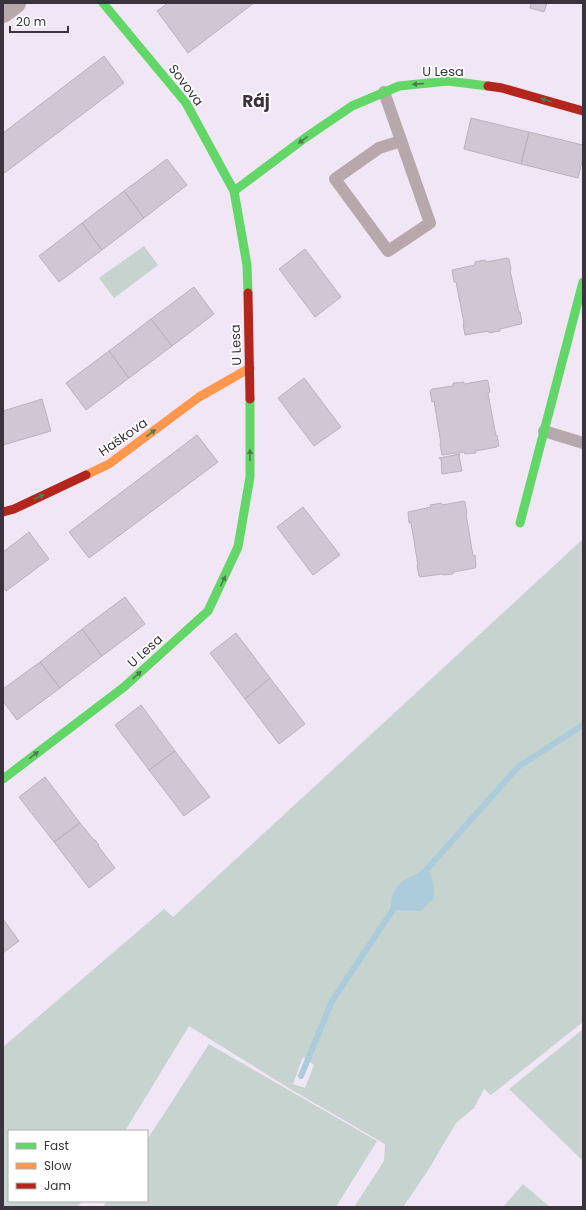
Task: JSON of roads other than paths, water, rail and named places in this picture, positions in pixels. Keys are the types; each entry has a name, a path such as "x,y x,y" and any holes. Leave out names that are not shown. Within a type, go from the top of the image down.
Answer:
{"street":[{"path":"3,12 14,3"},
{"name":"Sovova","path":"103,3 186,103 234,191"},
{"name":"U Lesa","path":"3,779 124,687 208,611 238,547 250,477 250,368 247,265 234,191 352,106 399,86 448,81 502,88 583,111"},
{"path":"520,523 583,282"},
{"name":"Haškova","path":"3,512 14,509 109,464 199,397 250,368"}],"lane":[{"path":"384,92 430,223 388,251 335,178 379,148 401,141"},
{"path":"544,431 583,443"}],"water":[{"path":"420,872 430,872 434,886 433,899 421,911 391,910 391,902 398,885"}],"waterway":[{"path":"419,878 518,767 583,725"},
{"path":"301,1076 332,1001 396,905"}],"district":[{"name":"Ráj","path":"256,101"}]}
